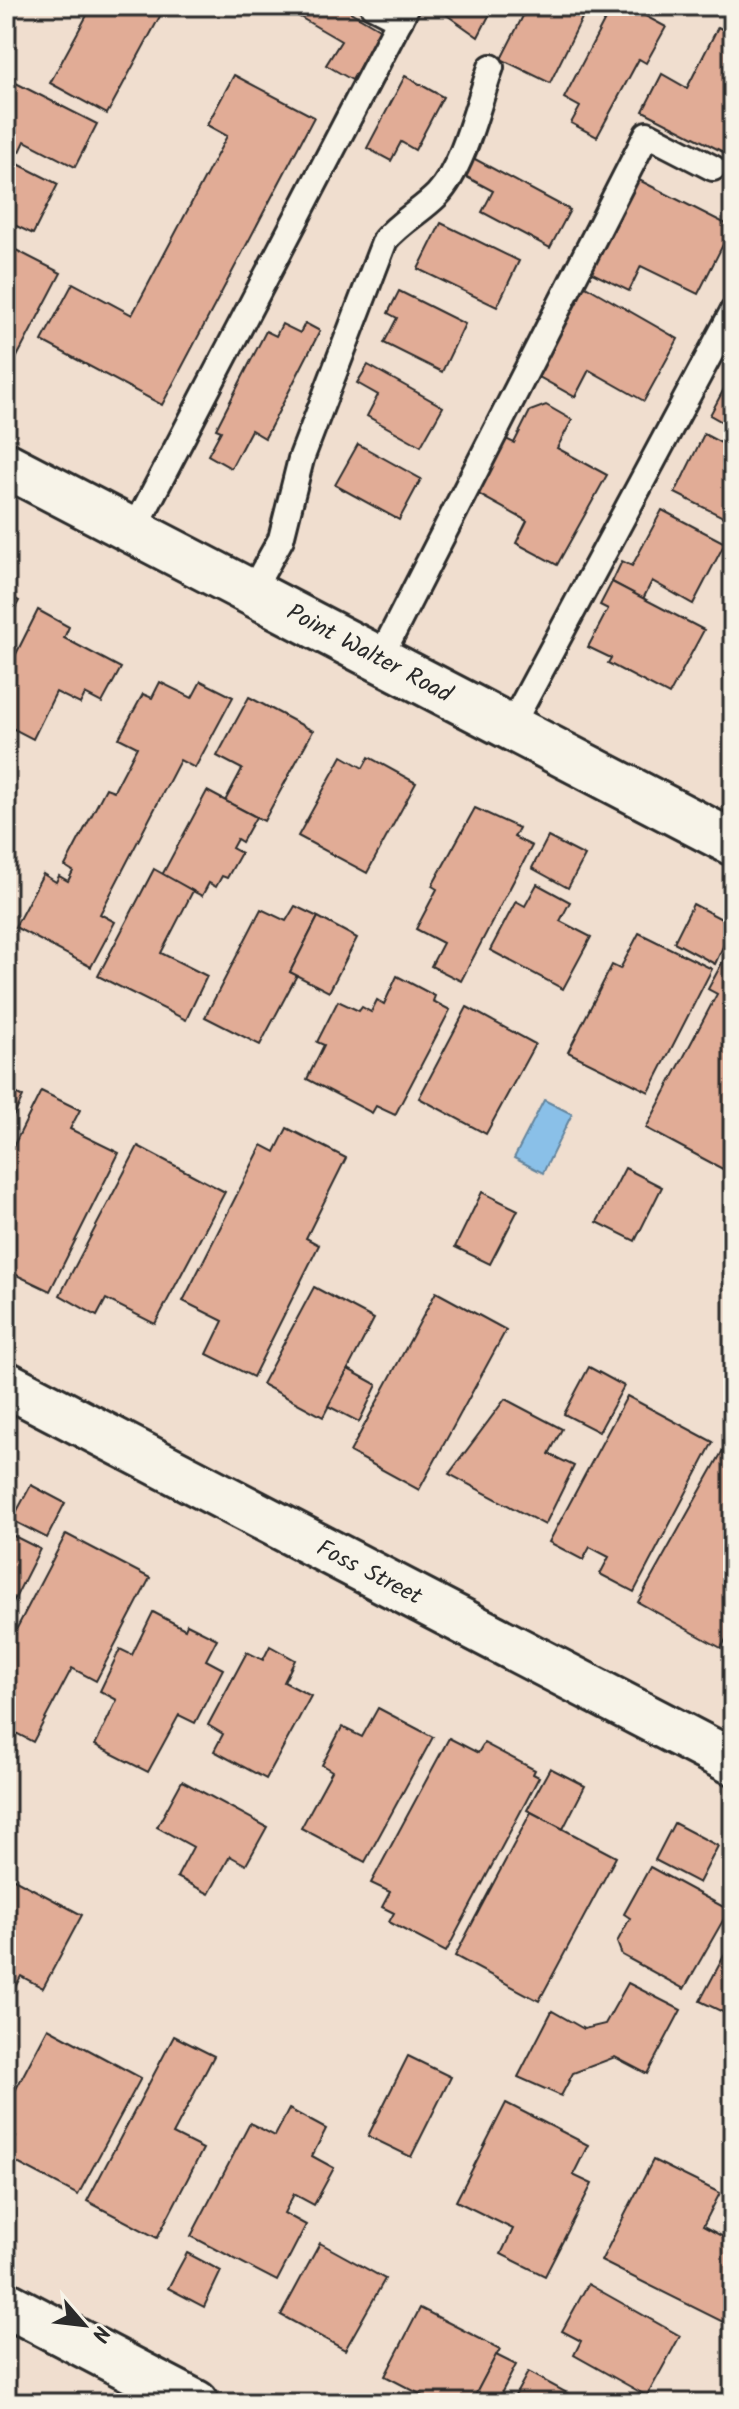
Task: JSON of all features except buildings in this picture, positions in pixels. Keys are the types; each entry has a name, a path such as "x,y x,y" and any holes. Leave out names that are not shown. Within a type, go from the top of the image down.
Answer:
{"street":[{"name":"Point Walter Road","path":"6,465 733,843"},
{"name":"Foss Street","path":"6,1384 733,1762"},
{"path":"6,2304 196,2403"}],"lane":[{"path":"133,532 404,13 373,6"},
{"path":"251,593 281,539 301,459 385,240 400,222 439,193 459,157 491,67"},
{"path":"379,660 647,134 713,168"},
{"path":"510,728 733,311"}],"water":[{"path":"544,1100 572,1114 543,1173 514,1158"}]}
